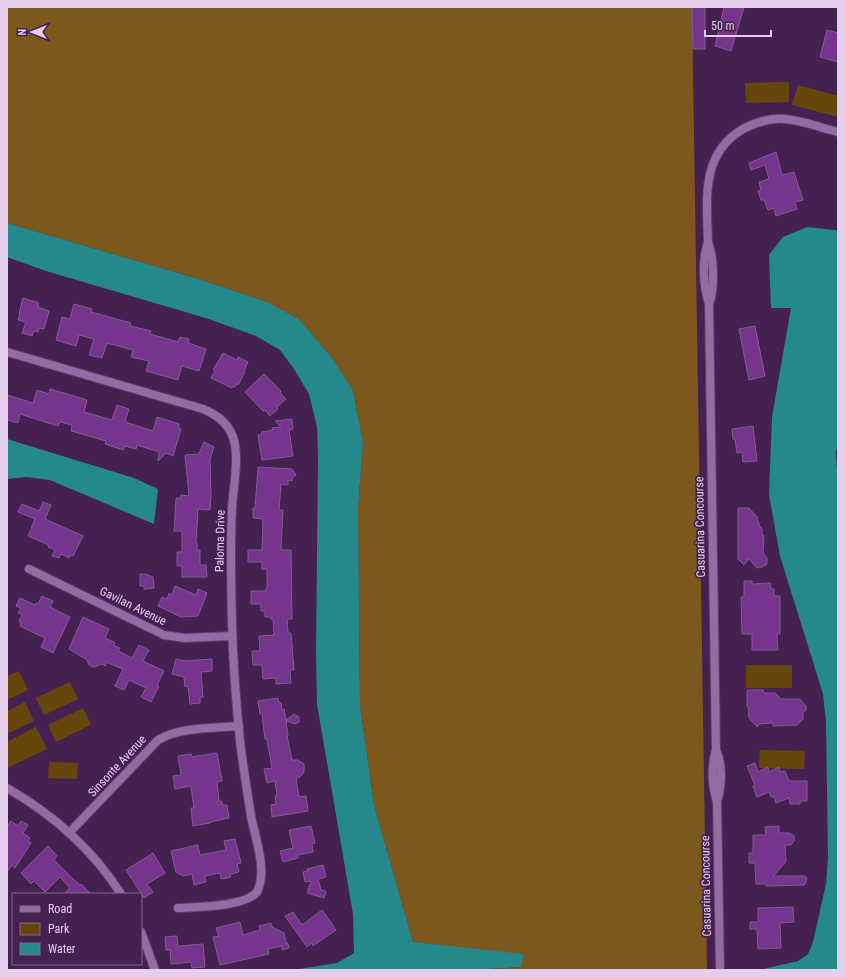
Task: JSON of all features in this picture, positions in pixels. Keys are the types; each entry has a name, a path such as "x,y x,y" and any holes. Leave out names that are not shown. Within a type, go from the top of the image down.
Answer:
{"street":[{"name":"Casuarina Concourse","path":"720,970 717,802 721,776 720,758 716,750 709,304 712,297 712,272 711,250 708,242 707,193 709,174 718,154 726,144 735,135 755,124 778,119 792,120 838,132"},
{"name":"Paloma Drive","path":"7,352 203,408 218,416 228,426 235,443 236,455 232,509 231,554 234,681 238,726 261,876 258,890 255,895 245,901 178,908"},
{"name":"Gavilan Avenue","path":"29,569 164,634 185,638 232,636"},
{"name":"Sinsonte Avenue","path":"69,833 158,740 170,735 190,731 238,726"},
{"path":"7,788 40,809 69,833 99,864 120,893"},
{"path":"142,935 155,970"}],"green space":[{"path":"789,82 789,102 746,103 745,83"},
{"path":"798,85 838,96 838,117 792,105"},
{"path":"746,665 792,665 792,688 746,688"},
{"path":"19,671 28,690 7,700 7,676"},
{"path":"70,682 78,699 44,715 36,698"},
{"path":"25,702 34,721 7,734 7,711"},
{"path":"83,708 91,725 56,742 48,725"},
{"path":"36,727 47,749 7,768 7,742"},
{"path":"760,750 805,751 804,769 759,768"},
{"path":"49,762 78,763 77,779 48,778"}],"shaded area":[{"path":"7,7 692,7 707,970 469,970 521,967 460,948 413,942 374,805 360,705 358,509 363,442 353,390 330,355 299,319 267,302 202,280 7,223"}],"water":[{"path":"7,223 202,280 267,302 299,319 330,355 353,390 363,442 358,509 360,705 374,805 413,942 524,954 521,967 469,970 293,970 337,963 354,953 353,914 317,704 316,653 318,457 317,427 309,394 294,369 280,350 256,336 209,319 46,271 7,257"},
{"path":"807,227 838,231 838,445 836,451 838,492 838,970 759,970 798,961 808,954 813,942 826,884 828,858 826,722 823,694 780,556 769,495 772,417 791,308 771,308 769,255 783,237"},
{"path":"7,439 134,478 158,489 154,524 50,480 27,477 7,479"}],"building":[{"path":"692,7 705,7 705,49 693,49"},
{"path":"724,7 744,7 731,51 715,46"},
{"path":"827,30 838,33 838,62 820,57"},
{"path":"776,152 782,175 794,172 803,200 795,202 797,209 776,216 774,208 768,210 764,200 761,200 758,191 761,190 759,182 769,179 765,165 751,170 749,163"},
{"path":"23,298 39,303 38,307 49,311 44,329 39,328 38,332 34,331 32,336 22,333 26,322 18,320"},
{"path":"74,304 92,309 91,312 131,323 130,326 151,331 150,334 178,342 180,337 189,339 188,343 206,349 199,371 182,366 178,380 146,371 149,361 131,357 133,350 107,343 102,358 89,355 94,339 79,335 76,346 56,340 62,317 70,319"},
{"path":"755,326 765,376 749,380 739,329"},
{"path":"223,353 237,360 238,357 248,362 244,371 245,372 238,385 237,383 235,387 233,386 232,388 211,378 215,371 213,370"},
{"path":"264,374 281,391 280,393 286,399 270,416 265,410 263,411 245,392"},
{"path":"50,389 87,400 84,412 112,420 117,405 129,409 125,422 153,431 157,417 179,424 178,427 181,429 173,456 166,453 158,461 159,452 137,445 136,449 125,446 123,450 105,444 106,441 71,431 72,425 60,422 58,426 20,414 18,423 7,420 7,395 33,403 37,390 49,394"},
{"path":"292,419 293,429 289,430 293,456 262,460 258,435 262,434 262,432 273,430 272,428 281,427 275,421"},
{"path":"753,426 757,461 743,462 742,452 737,453 732,429"},
{"path":"204,442 214,447 210,459 210,510 198,509 196,543 197,550 200,550 200,565 206,565 207,577 182,577 182,566 177,566 177,552 182,552 182,531 174,531 176,498 181,498 181,495 189,496 185,455 199,454"},
{"path":"258,467 292,469 296,475 292,478 292,481 288,480 288,485 281,484 279,510 283,510 281,550 291,550 292,619 287,619 288,633 291,633 294,670 290,670 291,683 276,684 276,678 263,679 262,665 253,665 252,651 260,651 259,636 274,635 273,619 271,619 271,617 265,617 265,611 261,611 261,604 251,604 251,591 266,591 267,588 267,569 262,569 262,562 248,562 248,550 262,550 263,519 253,518"},
{"path":"43,502 51,505 45,519 83,536 73,556 70,555 69,558 61,554 59,558 52,556 55,550 48,547 49,545 28,536 35,519 18,512 22,504 39,511"},
{"path":"738,508 749,508 758,518 757,520 759,522 759,526 762,528 762,535 764,536 763,553 767,558 767,564 762,567 757,568 749,559 744,565 738,559"},
{"path":"140,574 146,574 153,577 154,588 144,589 144,586 140,586"},
{"path":"744,581 752,581 752,584 770,583 771,589 774,589 774,596 780,596 780,634 777,634 778,650 752,650 752,634 742,634 741,597 744,597"},
{"path":"175,586 196,595 198,589 207,593 198,616 181,617 158,606 162,597 167,599 169,593 172,595"},
{"path":"42,596 53,601 50,607 70,617 53,653 41,647 45,638 20,626 21,622 19,621 22,615 18,613 21,608 16,606 20,598 35,605 36,603 38,604"},
{"path":"83,617 109,629 105,638 115,643 114,646 120,648 118,651 132,658 139,645 149,650 143,661 164,671 151,702 141,697 146,688 129,680 124,690 115,686 123,669 106,662 105,666 102,664 94,667 89,665 87,660 69,649"},
{"path":"176,659 186,661 212,659 212,671 201,672 203,697 200,697 200,703 190,704 188,686 185,687 184,677 172,674"},
{"path":"747,690 763,690 764,693 775,693 781,699 800,699 806,706 806,710 803,712 803,719 797,725 773,726 773,723 759,724 757,727 749,718"},
{"path":"278,698 279,703 281,703 282,710 284,709 286,720 294,714 299,717 299,722 295,724 286,721 287,736 292,760 298,760 304,764 304,772 300,777 296,778 299,797 306,796 308,811 272,817 271,805 276,804 275,796 277,795 275,781 267,783 264,769 272,768 267,739 265,739 262,714 260,714 258,701"},
{"path":"217,753 222,781 217,782 219,801 222,801 222,805 227,805 229,818 193,826 191,808 194,808 191,786 175,789 173,776 181,775 178,756 191,754 192,757"},
{"path":"755,763 758,772 768,767 769,772 779,767 780,772 785,771 789,781 807,781 807,801 800,801 800,804 790,804 789,798 776,803 774,796 771,797 769,792 757,797 753,786 755,785 747,766"},
{"path":"11,821 18,826 21,821 28,825 23,833 30,838 28,841 31,843 15,868 12,865 7,872 7,827"},
{"path":"311,826 315,843 312,844 313,852 298,855 298,858 283,862 280,851 293,848 289,830"},
{"path":"779,826 779,833 790,833 794,836 794,841 791,845 785,845 786,862 773,876 804,876 807,878 804,885 766,886 766,884 756,884 755,863 749,863 749,853 753,853 753,835 766,835 765,827"},
{"path":"235,839 241,863 237,864 239,872 230,874 231,877 221,879 220,873 205,876 206,882 194,885 192,874 183,876 176,872 171,851 198,845 200,855 226,850 224,841"},
{"path":"48,846 57,856 54,860 90,893 65,893 70,888 60,877 45,892 34,881 31,884 21,873"},
{"path":"153,853 165,873 147,884 153,892 144,898 126,870"},
{"path":"323,865 326,877 318,879 321,890 326,891 324,898 307,893 311,881 305,882 303,872 308,871 307,869"},
{"path":"793,907 794,922 780,923 781,948 758,949 757,929 750,929 750,922 758,922 758,908"},
{"path":"322,910 336,930 313,946 312,943 307,947 285,916 293,912 302,925"},
{"path":"240,922 243,935 260,930 259,926 271,923 272,927 284,933 289,948 282,950 282,946 268,949 269,954 220,965 213,937 219,936 216,928"},
{"path":"177,936 178,946 203,944 205,967 192,968 191,962 171,964 170,950 166,950 165,937"}]}
